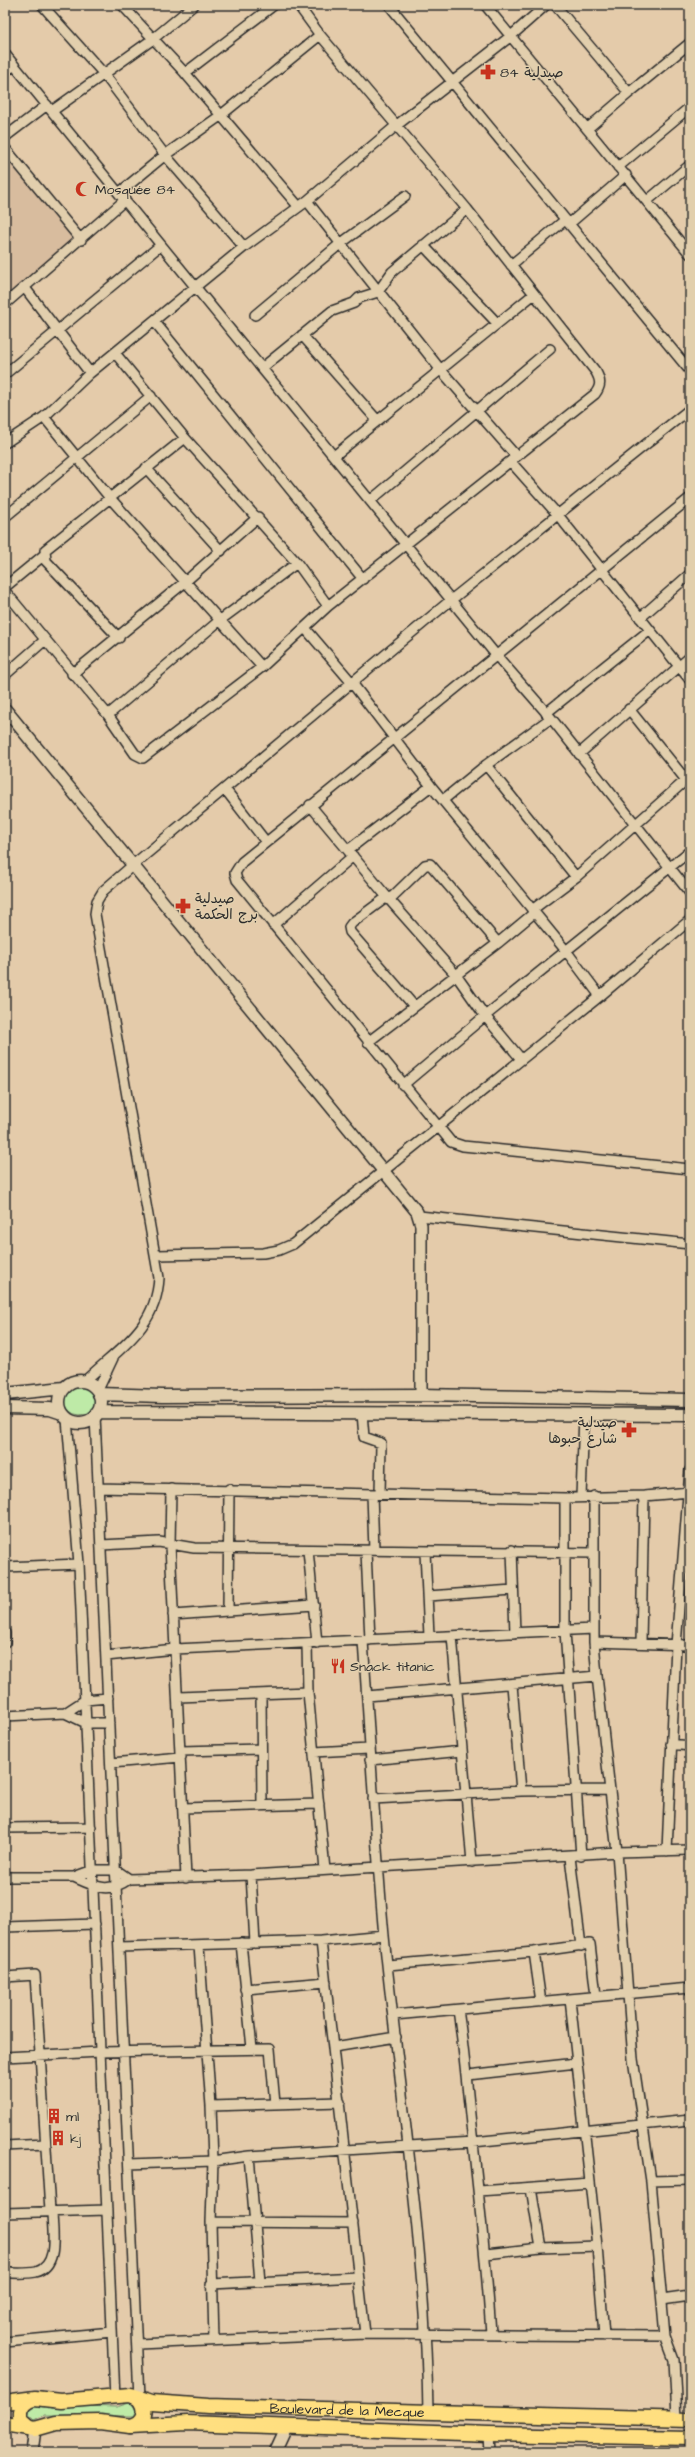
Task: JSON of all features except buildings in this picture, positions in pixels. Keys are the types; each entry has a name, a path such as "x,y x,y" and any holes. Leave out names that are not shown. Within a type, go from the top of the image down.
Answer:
{"main road":[{"path":"5,1394 64,1388 73,1382 85,1381 99,1392 162,1396 421,1395 690,1400"},
{"path":"64,1388 60,1396 59,1405 65,1416"},
{"path":"97,1414 101,1406 99,1392"},
{"path":"5,1408 50,1409 79,1423 97,1414 362,1413 584,1416 690,1415"},
{"name":"Boulevard de la Mecque","path":"5,2402 30,2399 61,2401 115,2398 130,2395 169,2404 208,2406 684,2419"},
{"path":"130,2426 139,2423 145,2416 145,2406 139,2398"},
{"path":"30,2399 21,2405 20,2410 21,2421 32,2428"},
{"name":"Boulevard de la Mecque","path":"5,2424 32,2428 56,2423 100,2422 130,2426 187,2424 287,2426 489,2434 690,2438"}],"street":[{"path":"42,5 104,74 165,155 244,247"},
{"path":"122,5 185,73 220,116 299,207"},
{"path":"5,137 104,74 153,40 194,5"},
{"path":"185,73 274,5"},
{"path":"5,591 72,674 108,715 135,754 143,758 262,667 328,606 595,394 601,382 596,372 467,209 320,35 298,5"},
{"path":"389,5 690,371"},
{"path":"485,5 618,167 647,201 687,243 690,254"},
{"path":"5,430 8,440 44,417 90,373 244,247 307,201 397,125 511,36 546,5"},
{"path":"555,5 629,93"},
{"path":"5,304 81,240 122,196 165,155 220,116 320,35"},
{"path":"587,129 690,43"},
{"path":"5,54 496,655 549,715 635,826 690,893"},
{"path":"5,72 14,65"},
{"path":"618,167 690,107"},
{"path":"5,148 81,240"},
{"path":"647,201 690,165"},
{"path":"511,265 626,175"},
{"path":"255,315 340,244 405,196"},
{"path":"307,201 378,292 476,411 600,570 690,680"},
{"path":"262,368 339,307 378,292 392,272 467,209"},
{"path":"5,374 161,245"},
{"path":"423,245 497,323"},
{"path":"25,288 90,373"},
{"path":"334,456 534,294"},
{"path":"154,321 363,579"},
{"path":"302,335 377,420"},
{"path":"370,501 550,349"},
{"path":"115,353 185,438 258,517 297,563 328,606"},
{"path":"5,518 151,396"},
{"path":"85,1381 144,1326 154,1308 159,1278 95,914 97,901 103,891 451,600 690,409"},
{"path":"44,417 110,498 219,622 262,667"},
{"path":"119,638 46,561 44,555 45,550 52,542 185,438"},
{"path":"146,468 221,551"},
{"path":"690,498 396,738 310,805 237,866 235,873 237,880 451,1142 462,1146 690,1169"},
{"path":"72,674 119,638 221,551 258,517"},
{"path":"5,587 44,555"},
{"path":"108,715 219,622 297,563"},
{"path":"640,618 690,574"},
{"path":"305,628 352,682 431,786 533,912 568,952 600,996"},
{"path":"443,800 549,715 650,630"},
{"path":"5,675 45,640"},
{"path":"579,754 629,709 690,658"},
{"path":"5,709 384,1170 419,1216 421,1395"},
{"path":"368,1042 498,943 688,779 629,709"},
{"path":"486,765 576,877"},
{"path":"273,924 350,853 431,786"},
{"path":"225,788 266,842"},
{"path":"310,805 388,898 456,975 485,1016 521,1059"},
{"path":"404,1085 485,1016 568,952 690,851"},
{"path":"414,1006 350,932 349,927 388,898 425,865 430,864 498,943"},
{"path":"156,1255 263,1253 286,1248 300,1240 438,1126 600,996 690,920"},
{"path":"419,1216 690,1244"},
{"path":"99,1392 108,1368 120,1349"},
{"path":"362,1413 364,1437 381,1443 370,1550 367,1641 369,1749 384,1935 410,2146 427,2334 428,2412"},
{"path":"97,1414 98,1488 130,2164 139,2398"},
{"path":"65,1416 80,1564 115,2398"},
{"path":"581,1497 584,1416"},
{"path":"667,1851 676,1645 686,1560 690,1470"},
{"path":"98,1488 229,1489 565,1498 594,1496 644,1496 690,1492"},
{"path":"171,1488 170,1545 175,1650 179,1697 186,1878"},
{"path":"228,1611 227,1548 229,1489"},
{"path":"594,1496 594,1642 609,1790 617,1852 633,2059 651,2181 665,2336 674,2360 684,2419"},
{"path":"641,1642 644,1496"},
{"path":"565,1498 565,1631 570,1679 581,1856"},
{"path":"101,1545 159,1542 194,1548 425,1552 512,1550 593,1553"},
{"path":"308,1550 317,1643"},
{"path":"512,1550 515,1633"},
{"path":"425,1552 429,1636"},
{"path":"5,1567 80,1564"},
{"path":"428,1596 513,1590"},
{"path":"173,1615 314,1605"},
{"path":"106,1656 175,1650 367,1641 429,1636 594,1629"},
{"path":"5,1633 5,1642"},
{"path":"452,1636 455,1689 467,1794 472,1862"},
{"path":"594,1642 641,1642 690,1645"},
{"path":"307,1644 308,1692 325,1870"},
{"path":"367,1696 512,1685 597,1676"},
{"path":"512,1685 521,1791"},
{"path":"179,1697 308,1692"},
{"path":"261,1695 262,1805"},
{"path":"5,1716 65,1713 85,1700 108,1698"},
{"path":"65,1713 86,1724 109,1723"},
{"path":"671,1744 690,1746"},
{"path":"111,1763 181,1754 261,1749"},
{"path":"314,1752 369,1749"},
{"path":"370,1760 462,1751"},
{"path":"373,1799 521,1791 609,1790"},
{"path":"183,1808 319,1804"},
{"path":"5,1828 91,1827"},
{"path":"74,1877 93,1886 116,1888 129,1879 251,1875 570,1857 617,1852 690,1850"},
{"path":"570,1857 581,1946"},
{"path":"5,1877 74,1877 92,1870 116,1870 129,1879"},
{"path":"251,1875 255,1943"},
{"path":"5,1927 95,1924"},
{"path":"119,1947 200,1946 241,1943 321,1941 384,1935"},
{"path":"321,1941 346,2152 365,2334"},
{"path":"241,1943 252,2048"},
{"path":"388,1965 534,1952 590,1944 596,1996"},
{"path":"200,1946 206,2051 211,2106 213,2161 210,2222 214,2340"},
{"path":"534,1952 542,2002"},
{"path":"5,1977 35,1975 38,2057 44,2144 51,2211 52,2259 47,2266 37,2272 5,2273"},
{"path":"245,1988 326,1982"},
{"path":"394,2015 690,1988"},
{"path":"570,1999 597,2246 604,2336"},
{"path":"458,2010 468,2075 473,2142 486,2254 491,2334"},
{"path":"334,2047 396,2037"},
{"path":"5,2057 38,2057 124,2051 206,2051 270,2048 275,2104"},
{"path":"468,2075 577,2063"},
{"path":"211,2106 340,2102"},
{"path":"130,2164 213,2161 249,2156 346,2152 585,2132 643,2124 690,2120"},
{"path":"5,2146 44,2144"},
{"path":"249,2156 260,2281"},
{"path":"651,2181 690,2180"},
{"path":"479,2191 590,2183"},
{"path":"531,2188 540,2248"},
{"path":"5,2213 107,2210"},
{"path":"210,2222 353,2223"},
{"path":"486,2254 540,2248 597,2246"},
{"path":"211,2284 358,2277"},
{"path":"662,2300 690,2296"},
{"path":"5,2342 112,2332"},
{"path":"138,2344 365,2334 665,2336"},
{"path":"275,2452 287,2426"},
{"path":"32,2428 32,2452"},
{"path":"489,2434 490,2452"}],"shaded area":[{"path":"5,153 75,239 5,298"}],"green space":[{"path":"80,1383 86,1384 93,1390 96,1399 95,1405 89,1412 80,1415 74,1414 67,1408 64,1399 65,1393 71,1386"},
{"path":"129,2403 133,2404 137,2410 134,2416 44,2415 34,2420 27,2414 28,2409 33,2405 117,2407"}],"place":[{"name":"84 صيدلية","path":"488,72"},
{"name":"Mosquée 84","path":"83,189"},
{"name":"صيدلية برج الحكمة","path":"183,906"},
{"name":"صيدلية شارع حبوها","path":"629,1430"},
{"name":"Snack titanic","path":"338,1666"},
{"name":"ml","path":"54,2116"},
{"name":"kj","path":"58,2138"}]}
